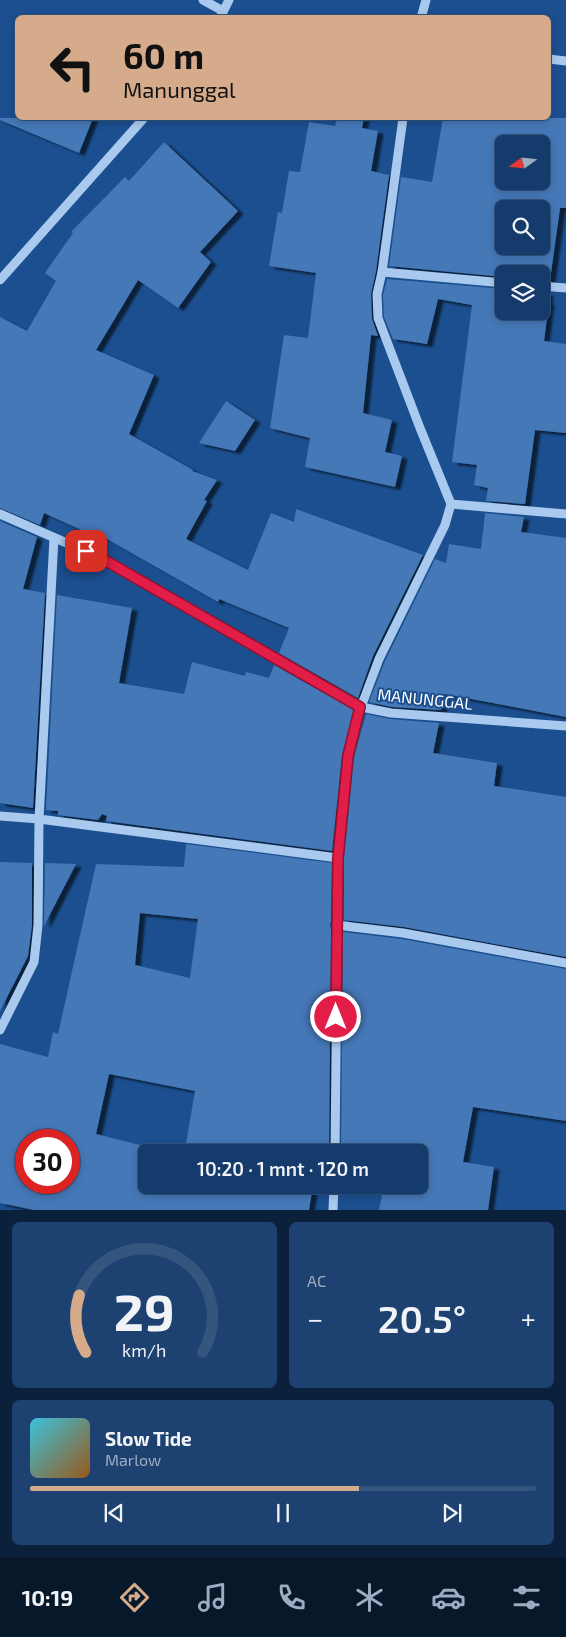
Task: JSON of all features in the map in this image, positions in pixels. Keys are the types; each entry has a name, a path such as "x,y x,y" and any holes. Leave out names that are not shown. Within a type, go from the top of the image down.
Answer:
{"street":[{"path":"202,0 222,14 229,0"},
{"path":"422,15 426,0"},
{"path":"551,59 566,61"},
{"path":"0,280 142,120"},
{"path":"335,1144 338,858 348,756 360,707 379,658 441,533 451,504 378,318 377,294 382,272 403,120"},
{"path":"382,272 495,282"},
{"path":"550,287 566,288"},
{"path":"451,504 566,514"},
{"name":"MANUNGGAL","path":"0,514 101,558 360,707 391,713 566,726"},
{"path":"0,1030 34,962 38,925 39,819 54,538"},
{"path":"0,816 39,819 338,858"},
{"path":"336,925 403,933 566,963"},
{"path":"333,1210 334,1194"}],"building":[{"path":"0,118 15,118 15,120 92,120 79,153 0,120"},
{"path":"551,118 566,118 566,208 560,208 550,280 550,265 495,265 495,276 389,266 401,177 432,182 443,120 551,120"},
{"path":"336,120 364,120 362,128 378,131 371,171 389,175 376,271 371,294 372,319 378,336 371,335 363,413 392,420 385,452 402,456 395,487 305,467 310,438 270,428 284,335 308,338 316,273 269,266 278,212 282,213 289,171 300,172 309,122 335,126"},
{"path":"164,142 238,211 200,252 211,262 178,308 138,280 96,350 154,375 129,434 192,471 217,480 204,500 207,501 186,539 248,570 271,513 294,522 296,509 423,555 373,656 358,698 279,653 289,628 219,599 218,602 100,535 99,538 44,513 40,525 0,508 0,317 27,331 56,281 45,273 73,233 71,232 125,177 129,181"},
{"path":"387,279 495,288 495,320 547,320 544,341 566,344 566,433 535,430 525,504 486,501 488,488 474,485 477,465 452,462 472,305 438,299 427,344 393,339 384,317 383,295"},
{"path":"226,401 255,420 235,451 199,443"},
{"path":"485,513 524,517 521,532 566,538 566,717 445,694 441,710 392,707 369,702 385,661 435,559 446,563 449,544 481,549"},
{"path":"0,521 37,537 23,589 45,593 33,808 0,803"},
{"path":"57,595 132,608 119,683 184,694 192,662 245,676 246,672 269,678 274,665 354,710 342,755 332,851 106,821 107,816 102,814 98,820 58,815 58,811 46,810"},
{"path":"366,714 390,719 439,723 433,753 497,763 494,786 566,797 566,957 404,927 344,920 344,858 354,757"},
{"path":"186,844 332,863 329,1144 186,1144 195,1091 109,1074 96,1134 138,1144 138,1194 312,1194 309,1210 34,1210 0,1203 0,1044 48,1057 53,1032 58,1034 96,864 184,867","holes":["140,913 198,919 190,978 135,965"]},
{"path":"0,862 32,863 32,925 28,956 0,1011"},
{"path":"45,863 76,864 44,926 44,925"},
{"path":"343,932 402,939 566,969 566,1121 473,1107 463,1162 494,1167 488,1210 379,1210 382,1194 428,1194 428,1144 341,1144"}],"route":[{"path":"86,551 360,707 348,756 338,858 336,1017"}]}
